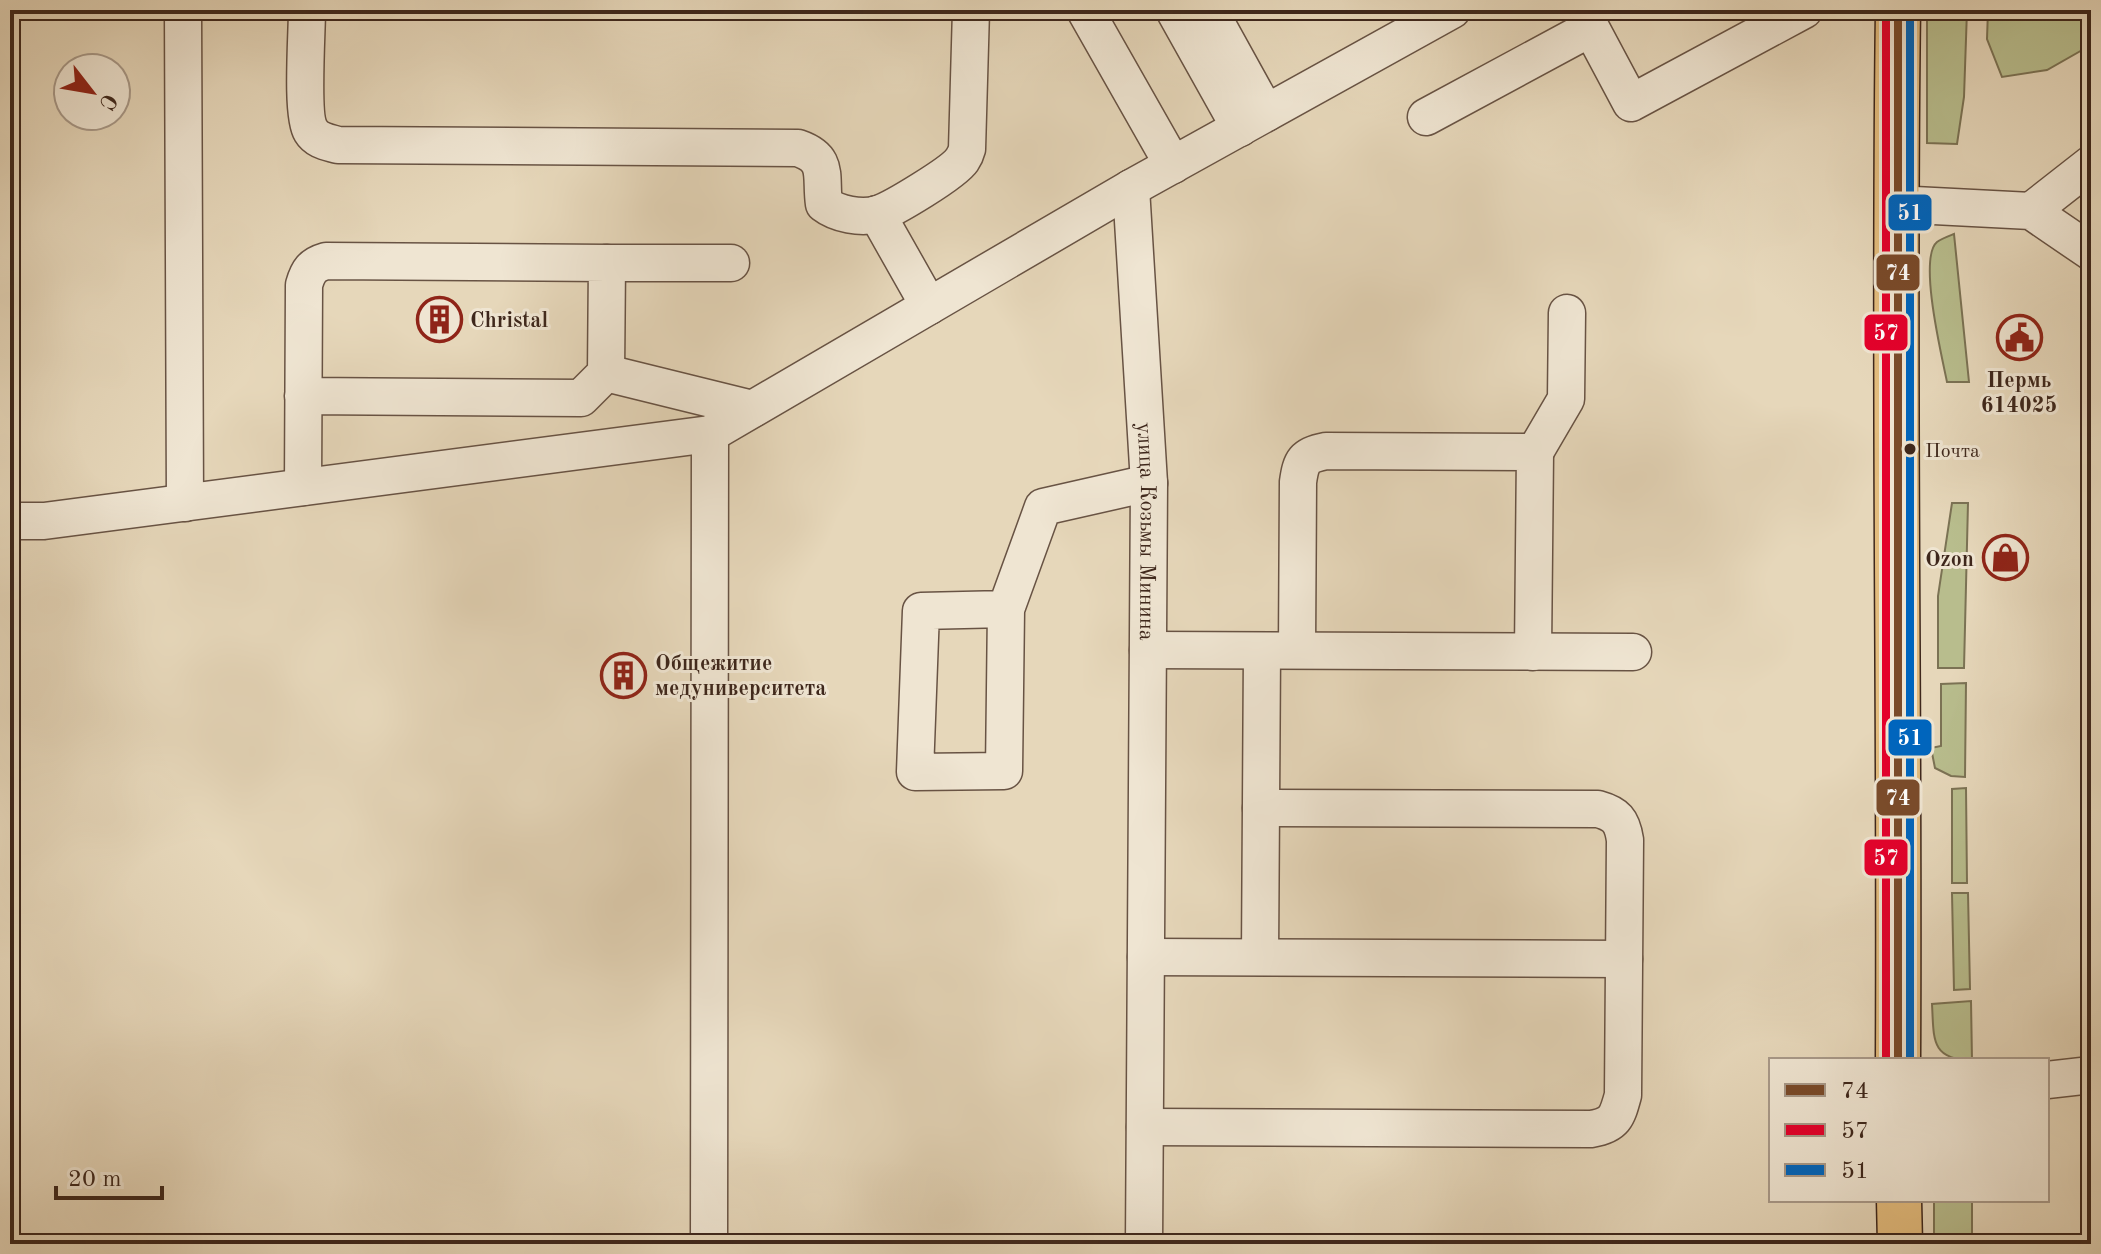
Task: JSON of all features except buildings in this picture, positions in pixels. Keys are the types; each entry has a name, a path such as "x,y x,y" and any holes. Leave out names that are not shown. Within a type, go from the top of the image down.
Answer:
{"main road":[{"path":"1898,10 1895,204 1900,766 1898,1058"},
{"path":"1899,1202 1900,1244"}],"street":[{"path":"183,10 185,503"},
{"path":"307,10 306,109 309,130 319,140 338,145 798,148 812,153 819,160 824,204 844,214 877,214 947,174 962,160 967,149 971,10"},
{"path":"1085,10 1173,165"},
{"path":"1174,10 1253,120"},
{"path":"1209,10 1253,120"},
{"path":"10,521 44,521 710,434 1131,188 1452,10"},
{"path":"1426,117 1591,28 1631,103 1804,10"},
{"path":"2031,211 2091,164"},
{"name":"улица Козьмы Минина","path":"1131,188 1149,483 1144,1244"},
{"path":"1895,204 2031,211 2091,252"},
{"path":"877,214 929,306"},
{"path":"303,487 304,285 308,271 316,264 326,261 731,263"},
{"path":"303,396 581,398 606,373 607,263"},
{"path":"1533,652 1535,452 1566,399 1567,313"},
{"path":"606,373 752,409"},
{"path":"709,1244 710,434"},
{"path":"1260,957 1261,808 1300,465 1311,453 1326,451 1535,452"},
{"path":"1006,609 921,611 915,772 1004,771 1006,609 1043,507 1149,483"},
{"path":"1148,650 1633,652"},
{"path":"1145,1127 1591,1129 1607,1126 1618,1114 1623,1095 1625,840 1622,823 1613,813 1598,809 1261,808"},
{"path":"1146,957 1624,959"},
{"path":"2049,1080 2091,1075"}],"green space":[{"path":"1927,10 1967,10 1964,97 1957,144 1927,143"},
{"path":"1988,10 2091,10 2091,45 2047,70 2002,77 1987,39"},
{"path":"1954,234 1969,382 1947,382 1930,287 1932,252 1937,242"},
{"path":"1952,503 1968,503 1964,668 1938,668 1938,596"},
{"path":"1966,683 1965,777 1951,776 1935,768 1931,748 1941,746 1941,684"},
{"path":"1966,788 1967,883 1952,883 1952,789"},
{"path":"1952,893 1968,893 1970,989 1954,990"},
{"path":"1971,1001 1972,1058 1955,1058 1941,1051 1934,1037 1932,1004"},
{"path":"1934,1202 1972,1202 1972,1244 1934,1244"}],"transit line":[{"name":"57","path":"1886,10 1886,1058"},
{"name":"74","path":"1898,10 1898,1058"},
{"name":"51","path":"1910,10 1910,1058"}],"place":[{"name":"Christal","path":"439,319"},
{"name":"Пермь 614025","path":"2019,338"},
{"name":"Почта","path":"1910,449"},
{"name":"Ozon","path":"2005,558"},
{"name":"Общежитие медуниверситета","path":"624,675"}]}
